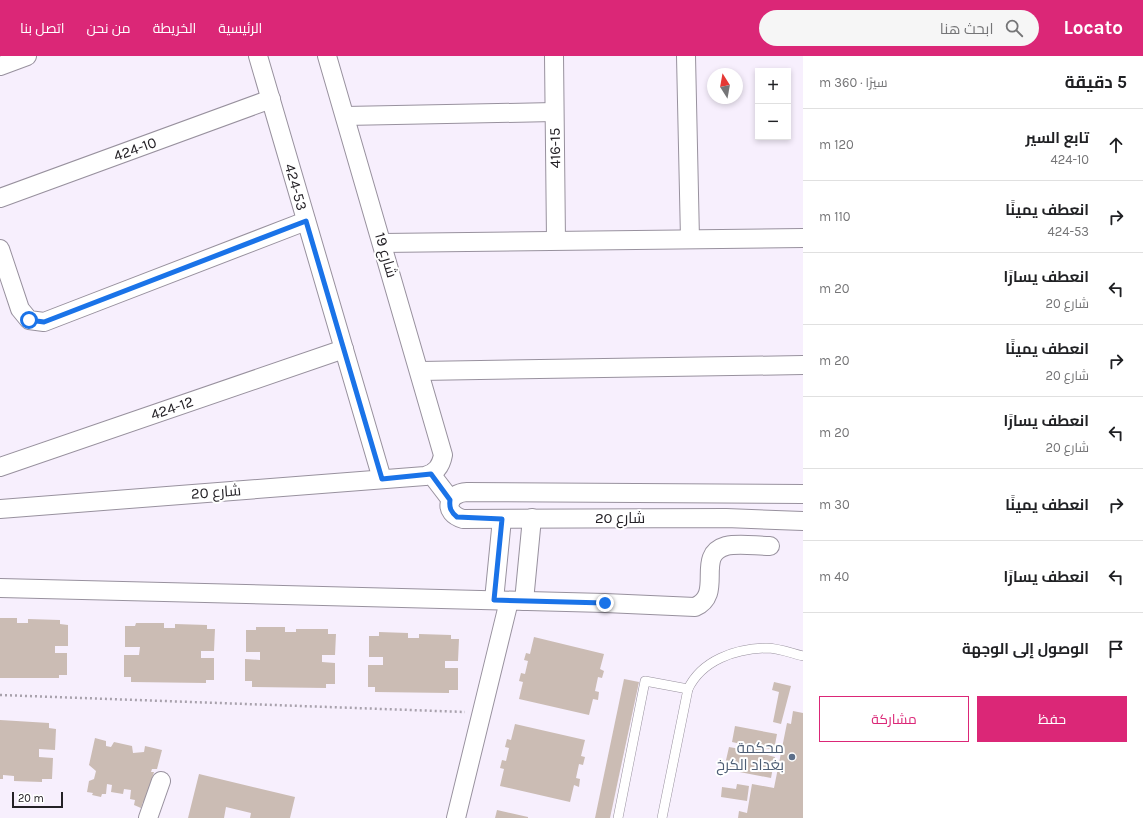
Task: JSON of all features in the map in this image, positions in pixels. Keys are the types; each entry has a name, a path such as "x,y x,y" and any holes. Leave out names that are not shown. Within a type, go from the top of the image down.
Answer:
{"street":[{"path":"0,66 26,56"},
{"name":"424-53","path":"258,56 382,479"},
{"name":"شارع 19","path":"328,56 443,455 440,466 431,474"},
{"name":"416-15","path":"554,56 556,240"},
{"path":"686,56 690,239"},
{"name":"424-10","path":"0,198 270,99"},
{"path":"345,116 554,112"},
{"path":"0,249 20,309 29,320 44,322 306,221"},
{"path":"382,243 803,238"},
{"name":"424-12","path":"0,467 344,349"},
{"path":"420,371 803,365"},
{"name":"شارع 20","path":"0,509 431,474 450,500 452,513 457,517 502,519 726,518 803,521"},
{"name":"شارع 20","path":"450,500 454,495 467,492 803,494"},
{"path":"456,818 509,601 532,518"},
{"path":"502,519 509,601"},
{"path":"0,588 695,607 702,604 707,598 709,591 710,563 716,552 728,546 770,546"},
{"path":"148,818 161,781"}],"lane":[{"path":"662,818 688,689 693,679 704,667 719,658 740,651 767,648 803,656"},
{"path":"618,818 645,681 688,689"}],"path":[{"path":"0,694 482,713"}],"building":[{"path":"0,618 17,618 17,623 28,623 28,619 60,620 60,624 68,625 68,646 55,646 55,653 67,653 67,675 59,675 59,678 0,678"},
{"path":"136,623 164,623 164,628 175,628 175,624 207,625 207,629 215,629 214,651 201,651 201,658 214,658 214,680 206,680 206,683 131,682 131,677 124,677 124,655 139,655 140,647 125,647 125,626 135,626"},
{"path":"256,627 285,627 285,632 296,632 296,629 328,629 328,634 336,634 335,655 322,655 322,662 335,663 335,684 326,684 326,688 252,687 252,681 245,681 245,659 260,660 260,652 246,652 246,630 256,630"},
{"path":"379,632 408,633 408,638 419,638 419,634 451,635 451,639 459,639 458,661 445,661 445,668 458,668 458,690 449,690 449,693 375,692 375,687 368,687 368,665 383,665 383,657 369,657 369,636 379,636"},
{"path":"534,637 604,654 600,669 604,671 602,678 598,677 595,691 599,692 598,700 593,699 589,715 519,699 523,682 519,681 521,673 525,674 528,661 524,660 526,653 530,654"},
{"path":"624,679 639,682 610,818 595,818"},
{"path":"774,682 791,686 781,724 773,722 779,692 772,690"},
{"name":"محكمة بغداد الكرخ","path":"793,711 803,713 803,818 738,818 739,811 747,813 752,784 774,788 787,723 791,724"},
{"path":"0,720 49,723 49,728 56,729 55,750 39,749 39,757 53,758 52,779 42,779 42,782 14,781 14,776 3,775 3,779 0,779"},
{"path":"515,724 585,740 581,756 585,757 583,765 579,764 576,778 580,779 579,787 574,785 570,802 500,786 504,769 500,768 502,760 506,761 509,748 505,747 507,739 511,740"},
{"path":"735,726 777,734 774,750 764,748 763,754 775,757 771,778 724,769 729,747 740,749 741,744 732,742"},
{"path":"95,738 106,741 106,746 111,747 114,742 132,746 133,753 144,752 145,746 162,750 157,769 152,769 151,772 154,772 150,785 152,787 146,803 143,802 141,808 134,805 135,800 130,799 131,790 124,789 123,794 111,792 112,785 107,784 106,794 102,794 101,797 87,792 89,781 94,779 96,771 89,765"},
{"path":"199,774 295,797 290,818 250,818 251,813 226,807 224,818 188,818"},
{"path":"737,784 749,786 747,801 721,797 722,787 736,789"},
{"path":"497,810 528,817 528,818 495,818"}],"place":[{"name":"محكمة بغداد الكرخ","path":"792,757"}],"route":[{"path":"29,320 44,322 306,221 382,479 425,476 431,474 450,500 452,513 457,517 463,519 502,519 494,600 605,603"}]}
